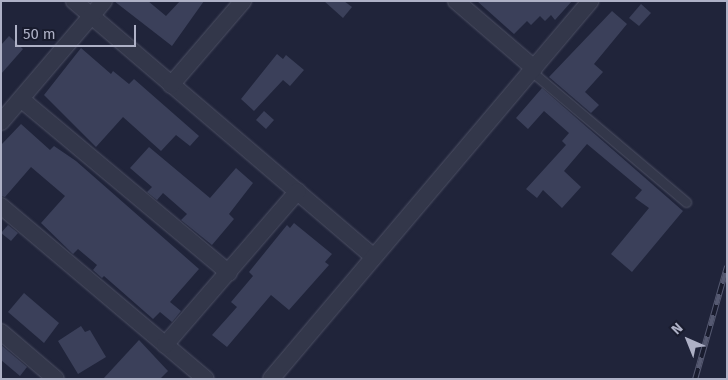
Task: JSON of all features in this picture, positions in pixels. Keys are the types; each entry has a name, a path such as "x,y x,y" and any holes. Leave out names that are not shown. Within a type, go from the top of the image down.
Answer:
{"street":[{"path":"74,1 374,257"},
{"path":"1,122 104,1"},
{"path":"171,84 243,1"},
{"path":"456,1 533,70"},
{"path":"271,379 591,1"},
{"path":"21,99 229,273"},
{"path":"165,345 298,191"},
{"path":"1,206 206,379"},
{"path":"1,332 56,379"}],"lane":[{"path":"533,70 686,202"}],"building":[{"path":"114,1 148,1 166,16 180,1 204,1 172,46"},
{"path":"324,1 344,1 352,7 343,18"},
{"path":"477,1 572,1 555,20 551,15 545,21 540,16 531,25 527,21 514,34"},
{"path":"641,4 651,13 639,26 629,18"},
{"path":"612,11 627,24 594,64 603,72 585,92 599,105 591,113 549,77"},
{"path":"9,36 23,49 1,74 1,45"},
{"path":"81,48 111,74 113,71 129,84 134,79 199,136 190,146 176,135 161,151 123,117 96,147 44,95"},
{"path":"277,54 283,59 286,55 304,70 290,86 283,80 254,111 241,99"},
{"path":"542,88 683,211 632,272 611,254 649,208 635,198 642,190 587,144 564,171 581,187 562,208 543,190 537,198 526,189 566,145 562,141 569,133 544,111 528,129 516,118"},
{"path":"264,111 274,120 266,129 256,120"},
{"path":"21,124 50,150 54,146 76,161 199,269 170,302 181,311 172,322 160,312 153,319 104,276 102,278 93,270 97,265 78,249 73,254 41,223 65,196 31,167 5,197 1,196 1,145"},
{"path":"149,147 210,198 236,168 253,183 229,214 234,219 212,245 181,220 187,214 163,193 157,200 147,192 152,187 130,168"},
{"path":"294,223 332,254 325,262 329,265 289,310 271,295 227,347 212,335 237,307 231,302 253,276 249,272 287,225 290,228"},
{"path":"8,225 18,233 11,241 1,233"},
{"path":"24,293 59,323 44,343 8,312"},
{"path":"81,326 85,332 90,330 106,357 78,374 58,341"},
{"path":"139,340 168,371 160,379 103,379"},
{"path":"1,345 27,367 20,376 1,360"}],"railway":[{"path":"695,379 727,266"}]}
